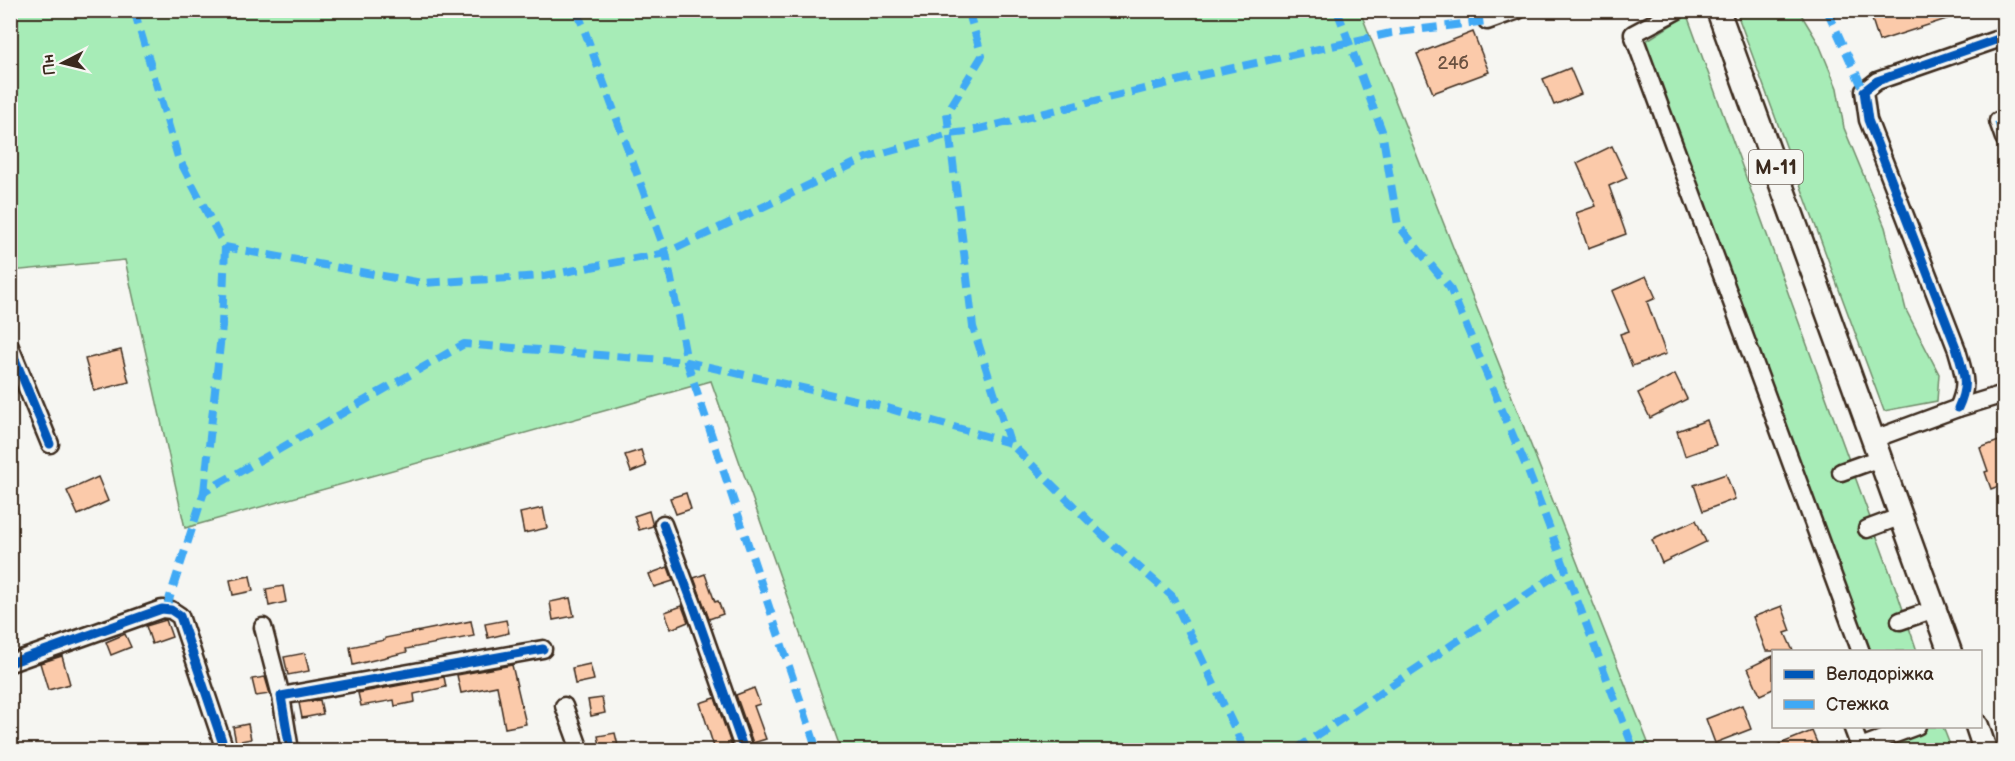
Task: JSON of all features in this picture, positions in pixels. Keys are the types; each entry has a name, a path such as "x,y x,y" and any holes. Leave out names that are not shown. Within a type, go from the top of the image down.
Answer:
{"highway":[{"name":"М-11","path":"1718,10 1950,650"},
{"path":"1978,728 1985,750"}],"street":[{"path":"1487,21 1518,10"},
{"path":"1678,10 1633,34 1861,650"},
{"path":"1958,408 1964,394 1965,379 1957,350 1868,120 1864,91 1877,81 2004,37"},
{"path":"1998,121 2004,138"},
{"path":"10,347 50,444"},
{"path":"1841,472 1877,448 1958,408 2004,394"},
{"path":"1867,529 1902,516"},
{"path":"663,524 696,610 744,750"},
{"path":"10,663 162,609 171,610 180,616 225,750"},
{"path":"1900,621 1935,609"},
{"path":"263,627 280,696 290,750"},
{"path":"280,696 543,649"},
{"path":"564,706 580,750"},
{"path":"1853,728 1858,742 1863,746 1913,728"}],"green space":[{"path":"11,10 1360,11 1651,750 841,750 711,381 185,528 125,260 11,271"},
{"path":"1736,11 1799,11 1819,44 1837,88 1844,128 1885,227 1906,310 1939,374 1937,401 1884,411"},
{"path":"1687,15 1917,650 1861,650 1641,44"},
{"path":"1889,728 1943,728 1952,750 1898,750"}],"building":[{"path":"1869,10 1965,10 1965,13 1879,41"},
{"path":"1473,32 1489,72 1433,93 1417,54"},
{"path":"1570,68 1581,94 1554,105 1543,79"},
{"path":"1612,146 1627,178 1609,186 1626,234 1588,248 1576,213 1596,206 1577,163"},
{"path":"1646,276 1656,298 1647,302 1666,354 1632,366 1620,334 1629,331 1612,291"},
{"path":"121,350 129,382 94,391 85,359"},
{"path":"1675,374 1687,399 1650,418 1638,393"},
{"path":"1707,420 1716,445 1685,456 1677,431"},
{"path":"2004,439 2004,484 1991,489 1980,448"},
{"path":"641,450 646,466 631,472 625,455"},
{"path":"1726,474 1735,499 1703,511 1694,485"},
{"path":"98,477 108,501 78,515 67,491"},
{"path":"686,493 691,509 676,514 670,498"},
{"path":"543,508 547,528 524,533 520,513"},
{"path":"649,511 653,526 639,530 634,516"},
{"path":"1696,520 1706,542 1662,563 1652,540"},
{"path":"668,567 673,581 654,587 649,574"},
{"path":"705,574 715,602 718,601 723,614 709,619 694,578"},
{"path":"250,576 253,591 233,595 230,580"},
{"path":"283,586 286,602 269,606 266,589"},
{"path":"570,598 574,616 553,620 550,602"},
{"path":"682,606 688,622 671,629 665,612"},
{"path":"1782,606 1791,631 1785,633 1793,650 1766,651 1753,617"},
{"path":"166,620 172,637 152,644 146,626"},
{"path":"506,620 509,633 488,638 485,624"},
{"path":"471,621 474,636 406,649 407,652 353,665 350,647"},
{"path":"125,634 131,647 111,655 106,642"},
{"path":"305,653 309,671 288,675 284,657"},
{"path":"62,656 70,684 48,690 40,663"},
{"path":"1772,656 1772,689 1760,695 1748,668"},
{"path":"590,664 594,680 575,684 572,668"},
{"path":"512,665 526,724 505,728 497,686 461,693 457,675"},
{"path":"265,677 270,694 256,696 252,679"},
{"path":"444,677 446,687 414,694 415,702 395,706 394,700 361,706 358,693"},
{"path":"754,688 760,704 754,706 766,739 753,743 736,695"},
{"path":"602,698 605,713 591,716 588,700"},
{"path":"715,698 731,744 715,750 700,703"},
{"path":"320,700 323,714 302,718 299,703"},
{"path":"1742,705 1751,729 1715,743 1706,719"},
{"path":"248,724 251,739 236,742 233,727"},
{"path":"1812,731 1820,750 1765,750"},
{"path":"615,733 619,750 601,750 598,736"}],"marked path":[{"path":"134,10 178,157 225,247 422,283 544,276 666,253 866,158 950,134 967,132 1206,74 1391,33 1487,21"},
{"path":"577,10 666,253 687,362 817,750"},
{"path":"968,10 982,56 947,113 973,327 1010,443 1108,540 1172,596 1245,750"},
{"path":"1337,10 1382,131 1398,225 1450,288 1528,471 1634,750"},
{"path":"1827,10 1864,91"},
{"path":"1998,121 2004,138"},
{"path":"204,492 222,326 225,247"},
{"path":"166,609 204,492 464,344 687,362 873,404 1010,443"},
{"path":"1295,750 1565,569"}],"cycle path":[{"path":"1958,408 1964,386 1957,350 1868,120 1864,91 1877,81 2004,37"},
{"path":"10,347 50,444"},
{"path":"663,524 744,750"},
{"path":"10,663 162,609 171,610 180,616 225,750"},
{"path":"290,750 281,696 543,649"}]}
